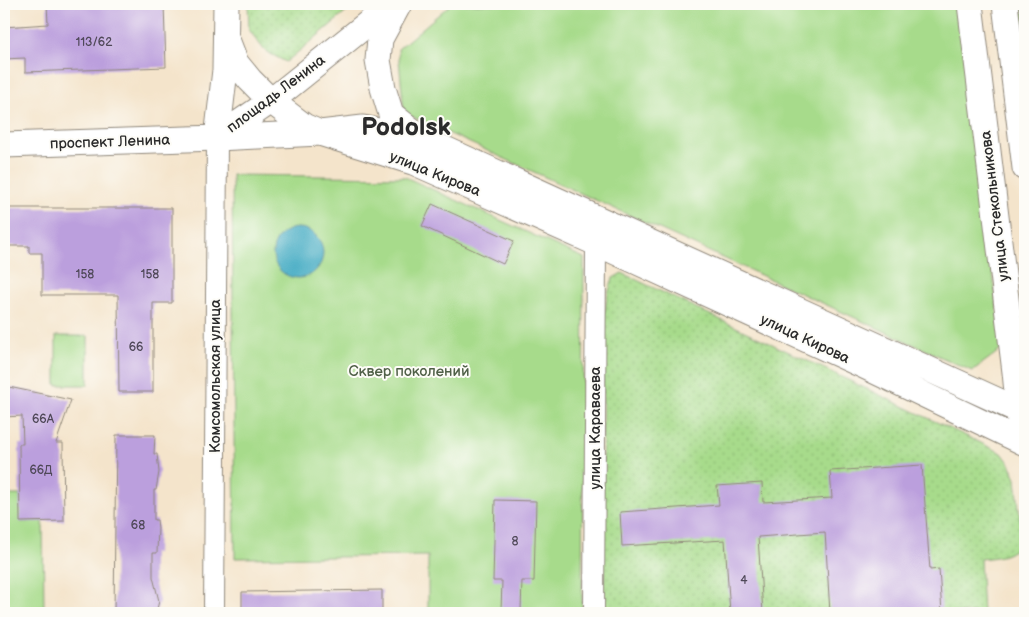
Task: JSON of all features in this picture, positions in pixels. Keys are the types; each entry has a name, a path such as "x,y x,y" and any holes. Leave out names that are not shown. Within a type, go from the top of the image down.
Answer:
{"main road":[{"path":"217,138 225,70 226,4"},
{"name":"площадь Ленина","path":"217,138 271,101 392,4"},
{"path":"399,4 380,39 378,60 382,88 391,114 423,139"},
{"name":"улица Стекольникова","path":"970,4 1023,425"},
{"path":"1005,4 1025,168"},
{"path":"226,37 236,63 250,80 271,101 304,126 320,133"},
{"name":"улица Кирова","path":"320,133 363,128 423,139 1023,425"},
{"name":"площадь Ленина","path":"217,138 320,133"},
{"name":"улица Кирова","path":"320,133 413,162 596,243 864,366 1023,425"},
{"name":"проспект Ленина","path":"4,145 217,138"}],"street":[{"name":"Комсомольская улица","path":"214,613 217,138"},
{"name":"улица Караваева","path":"594,613 596,243"}],"green space":[{"path":"248,4 356,4 286,62 265,51 249,30"},
{"path":"451,4 961,4 1002,349 972,371 404,113 398,49"},
{"path":"1025,4 1025,88 1017,23"},
{"name":"Сквер поколений","path":"232,175 405,177 584,258 582,613 428,613 428,556 235,558"},
{"path":"622,273 1002,453 1011,465 1016,479 1022,537 1019,544 1011,552 1005,555 980,559 983,613 602,613 603,322 607,297 613,278"},
{"path":"56,336 88,336 88,385 56,385"},
{"path":"4,495 20,495 21,522 43,521 44,613 4,613"}],"water":[{"path":"298,228 312,232 319,239 323,253 319,267 312,274 298,278 284,274 277,267 273,253 277,239 284,232"}],"building":[{"path":"47,4 164,4 166,67 25,72 25,58 4,59 4,27 48,24"},
{"path":"432,204 514,241 503,264 422,226"},
{"path":"4,208 172,208 172,303 153,303 153,392 119,392 118,295 42,295 42,253 29,253 29,246 4,246"},
{"path":"4,386 71,400 56,443 63,443 64,521 20,522 19,444 23,444 22,416 4,417"},
{"path":"116,435 155,435 154,454 157,454 159,472 156,490 154,490 154,520 157,520 158,528 157,553 153,553 153,577 159,601 156,613 114,613"},
{"path":"922,465 930,570 939,569 942,613 830,613 825,532 758,537 763,613 730,613 725,540 622,546 620,512 719,505 717,486 762,483 763,502 832,498 830,471"},
{"path":"495,500 536,501 534,581 522,581 521,610 501,610 502,581 493,581"},
{"path":"382,590 382,613 242,613 242,592"}],"district":[{"name":"Podolsk","path":"406,127"}]}
